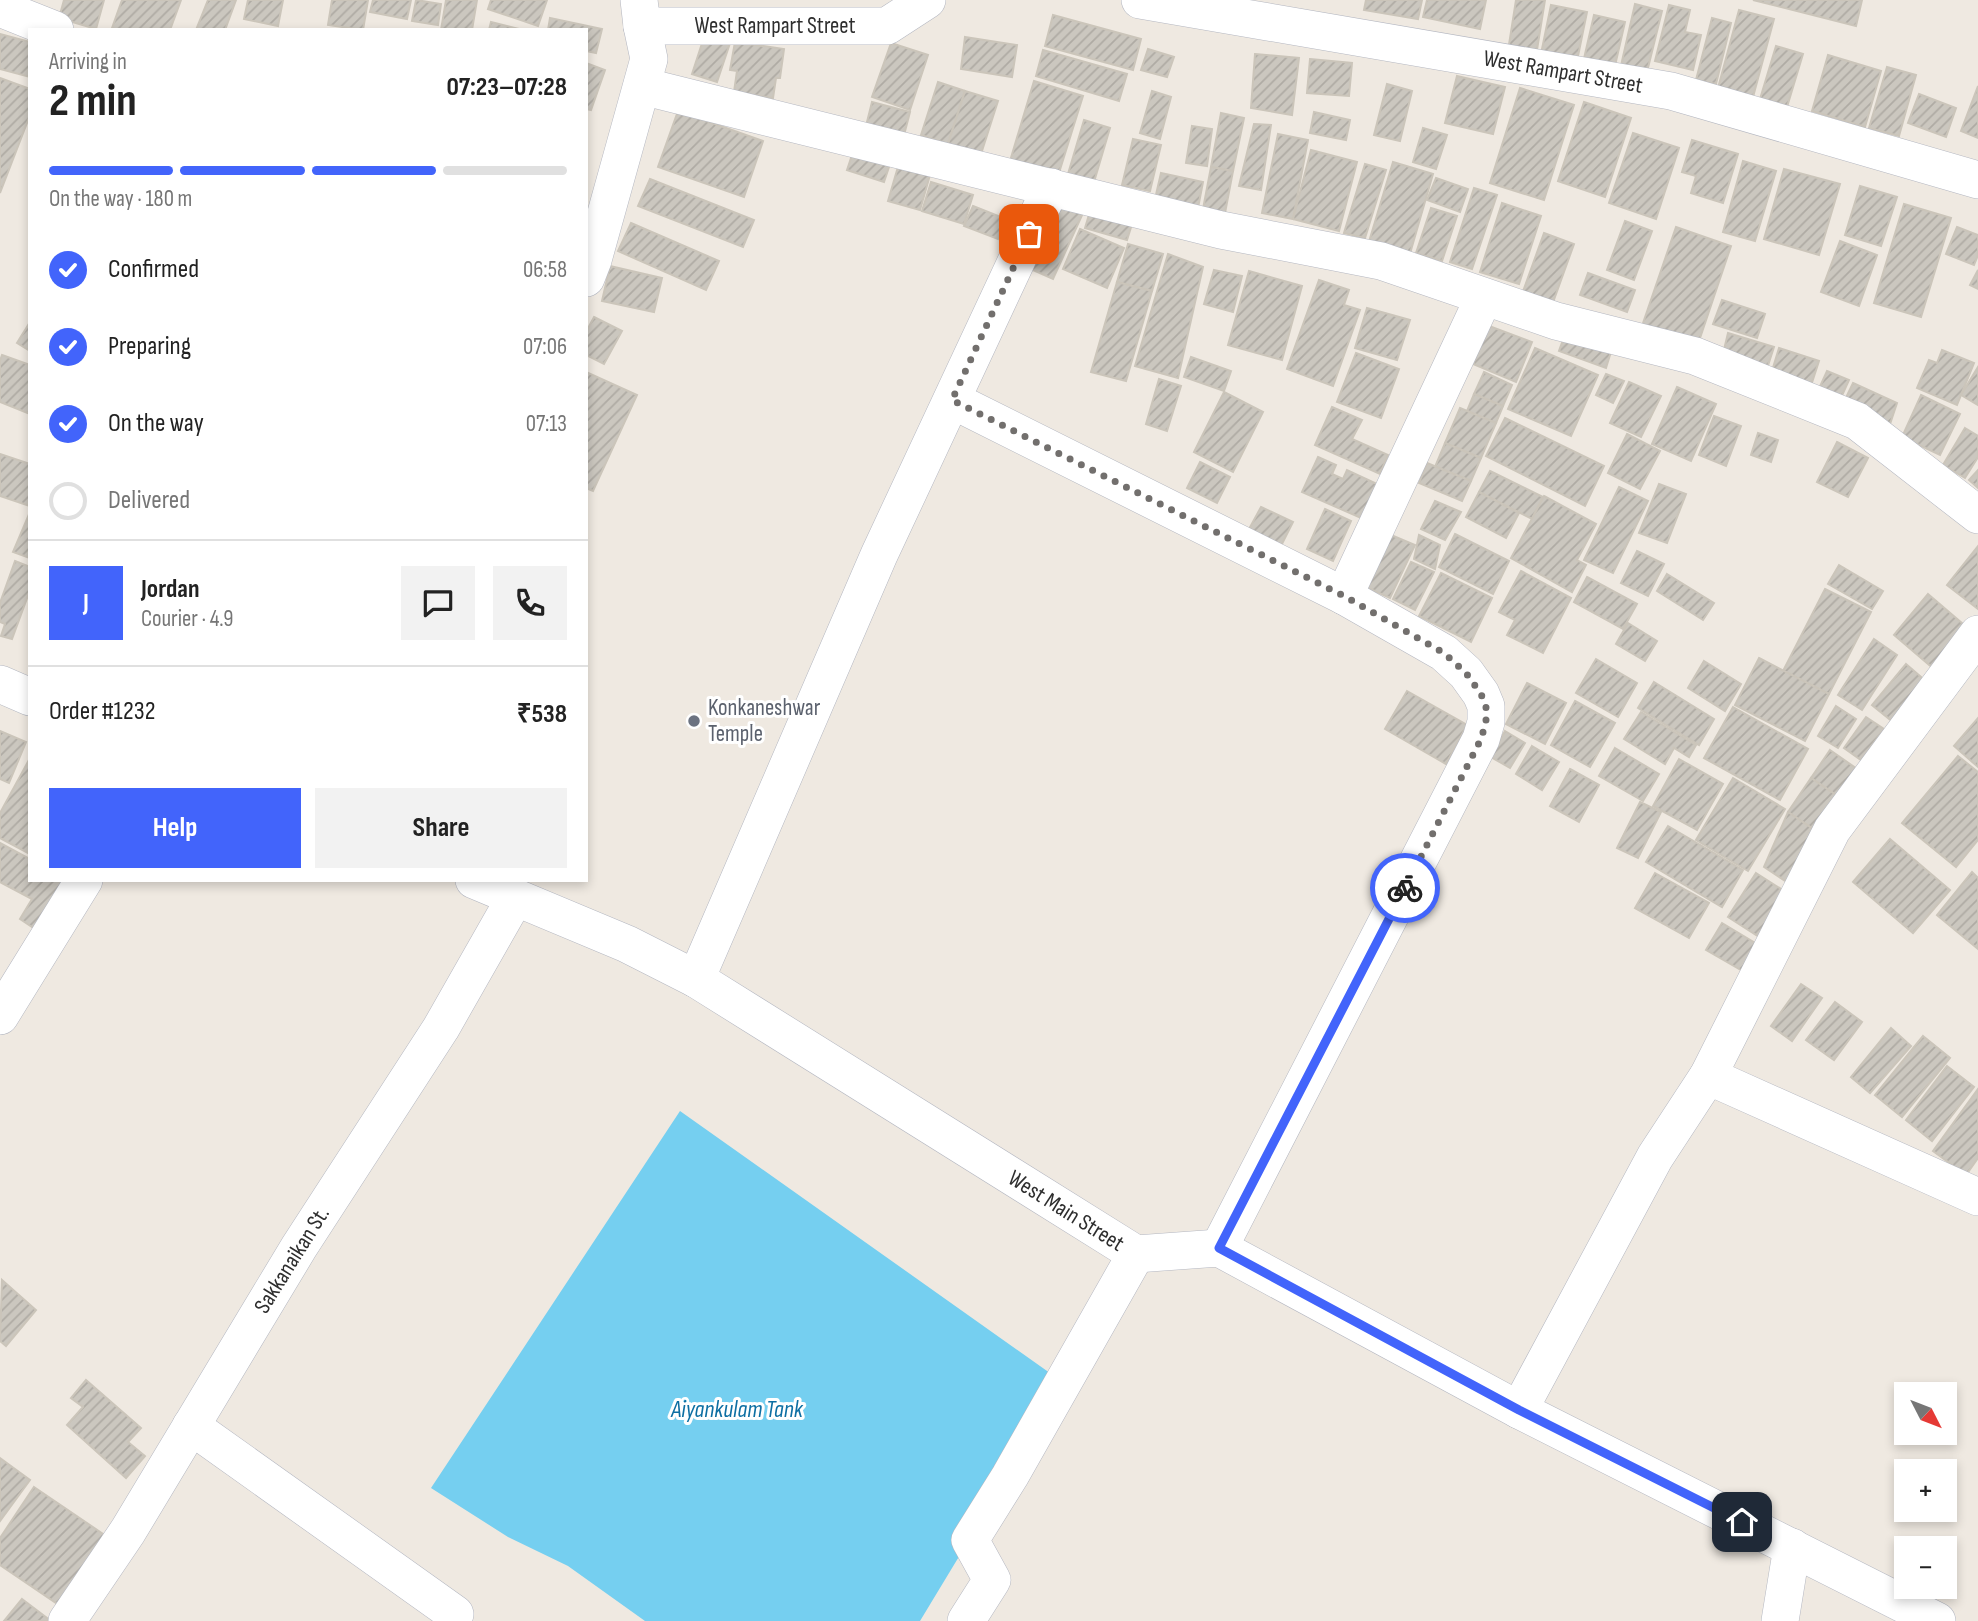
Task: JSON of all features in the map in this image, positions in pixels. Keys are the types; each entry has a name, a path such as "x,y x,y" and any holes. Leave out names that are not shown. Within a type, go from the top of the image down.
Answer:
{"street":[{"name":"West Rampart Street","path":"640,13 887,26 927,0"},
{"name":"West Rampart Street","path":"1140,0 1671,90 1978,180"},
{"path":"0,8 50,28"},
{"path":"589,265 649,59 640,13"},
{"path":"642,86 1221,230 1381,261 1556,321 1695,356 1857,421 1978,515"},
{"path":"696,979 879,555 1051,187"},
{"path":"1344,596 1484,297"},
{"path":"952,400 1344,596 1435,647 1466,673 1486,706 1486,722 1475,751 1219,1248 1519,1410 1937,1621"},
{"path":"1519,1410 1655,1157 1708,1076 1832,830 1978,634"},
{"path":"0,684 28,695"},
{"path":"0,1016 83,882"},
{"name":"West Main Street","path":"479,882 627,944 696,979 1136,1254 1219,1248"},
{"name":"Sakkanaikan St.","path":"67,1621 128,1531 299,1247 440,1028 515,898"},
{"path":"1708,1076 1978,1197"},
{"path":"966,1621 992,1580 970,1540 1010,1476 1136,1254"},
{"path":"191,1426 455,1614"},
{"path":"1780,1621 1792,1547"}],"water":[{"name":"Aiyankulam Tank","path":"680,1111 1064,1383 920,1621 645,1621 568,1566 508,1537 431,1488"}],"building":[{"path":"64,0 104,0 96,28 59,18"},
{"path":"122,0 181,0 171,28 112,28"},
{"path":"208,0 236,0 226,28 197,28"},
{"path":"248,0 283,0 278,26 244,19"},
{"path":"332,0 368,0 363,28 328,25"},
{"path":"373,0 411,0 407,19 370,12"},
{"path":"416,0 441,4 438,25 412,21"},
{"path":"446,0 477,0 472,28 441,28"},
{"path":"491,0 547,0 538,26 488,9"},
{"path":"1366,0 1422,0 1418,19 1364,10"},
{"path":"1427,0 1486,0 1480,29 1423,17"},
{"path":"1516,0 1545,0 1536,56 1508,51"},
{"path":"1753,0 1862,0 1856,26"},
{"path":"1635,4 1662,11 1646,76 1620,70"},
{"path":"1551,5 1587,12 1577,61 1541,54"},
{"path":"1669,5 1690,10 1685,32 1701,35 1693,70 1655,61"},
{"path":"1739,10 1774,19 1753,97 1718,88"},
{"path":"1053,15 1141,39 1133,70 1045,46"},
{"path":"1594,15 1625,22 1614,70 1583,63"},
{"path":"550,18 602,29 596,53 588,51 588,28 548,28"},
{"path":"1712,18 1731,23 1716,84 1696,80"},
{"path":"491,22 515,28 490,28"},
{"path":"706,31 731,40 717,82 692,74"},
{"path":"0,34 28,41 28,76 0,69"},
{"path":"965,37 1017,45 1012,77 961,69"},
{"path":"735,42 784,49 780,78 776,78 773,98 734,92 737,71 730,70"},
{"path":"891,43 928,55 910,110 872,97"},
{"path":"1776,46 1803,54 1787,107 1760,99"},
{"path":"1148,49 1174,57 1167,77 1141,70"},
{"path":"1043,50 1127,74 1119,101 1036,76"},
{"path":"1255,54 1299,58 1292,115 1251,108"},
{"path":"1828,55 1881,71 1865,127 1812,111"},
{"path":"1310,59 1352,63 1349,96 1307,93"},
{"path":"588,64 605,70 591,110 588,109"},
{"path":"1887,67 1916,75 1899,136 1869,128"},
{"path":"1457,76 1505,87 1493,134 1445,123"},
{"path":"0,78 28,88 28,120 0,193"},
{"path":"1034,81 1083,96 1058,176 1010,161"},
{"path":"938,82 965,91 948,144 921,135"},
{"path":"1387,84 1412,91 1400,141 1374,135"},
{"path":"1978,86 1978,138 1961,131"},
{"path":"1520,88 1574,105 1544,200 1490,183"},
{"path":"965,91 998,101 981,154 948,144"},
{"path":"1152,91 1171,97 1160,139 1140,133"},
{"path":"1919,94 1956,108 1946,137 1908,123"},
{"path":"872,102 910,112 903,139 865,130"},
{"path":"1584,102 1631,118 1605,197 1558,181"},
{"path":"678,111 763,141 744,197 658,167"},
{"path":"1314,112 1350,120 1346,140 1310,133"},
{"path":"1221,113 1244,118 1233,171 1211,167"},
{"path":"1084,120 1110,128 1094,182 1068,174"},
{"path":"1254,124 1271,125 1261,190 1239,186"},
{"path":"1192,126 1212,129 1207,166 1186,163"},
{"path":"1423,128 1447,135 1436,169 1413,162"},
{"path":"1633,133 1679,148 1656,219 1609,203"},
{"path":"1278,134 1308,140 1293,219 1262,213"},
{"path":"1133,139 1161,145 1150,191 1122,185"},
{"path":"1692,140 1738,154 1723,203 1691,193 1696,176 1682,172"},
{"path":"854,149 891,161 884,182 847,170"},
{"path":"1311,150 1357,162 1339,231 1293,219"},
{"path":"900,160 932,168 920,210 888,201"},
{"path":"1743,161 1776,171 1755,241 1723,232"},
{"path":"1393,162 1433,174 1409,257 1368,245"},
{"path":"1365,164 1386,170 1365,238 1344,233"},
{"path":"1211,167 1233,171 1225,213 1203,209"},
{"path":"1784,169 1840,184 1819,255 1764,239"},
{"path":"1161,173 1203,182 1198,208 1155,199"},
{"path":"1436,178 1468,189 1460,212 1427,200"},
{"path":"650,179 754,220 743,247 638,206"},
{"path":"931,182 973,195 964,224 922,211"},
{"path":"1860,186 1897,197 1881,246 1845,235"},
{"path":"1474,188 1497,195 1472,269 1450,262"},
{"path":"1056,201 1083,213 1053,279 1026,267"},
{"path":"1502,203 1541,216 1519,284 1480,272"},
{"path":"1904,204 1951,218 1921,317 1874,303"},
{"path":"973,206 1006,219 998,239 964,226"},
{"path":"1091,208 1133,221 1127,240 1085,228"},
{"path":"1431,208 1457,216 1442,261 1416,253"},
{"path":"1625,221 1652,231 1634,280 1607,270"},
{"path":"631,223 719,261 706,290 618,251"},
{"path":"1676,227 1731,246 1698,344 1642,326"},
{"path":"1957,227 1978,235 1978,255 1974,265 1946,254"},
{"path":"1080,229 1124,248 1107,288 1063,269"},
{"path":"1544,233 1574,244 1551,308 1521,297"},
{"path":"1840,241 1877,255 1859,306 1821,292"},
{"path":"1128,244 1163,254 1152,291 1117,282"},
{"path":"1168,254 1203,267 1178,378 1135,366"},
{"path":"610,266 662,278 654,312 602,301"},
{"path":"1214,270 1242,276 1233,312 1204,304"},
{"path":"1978,270 1978,289 1970,285"},
{"path":"1249,271 1302,286 1282,360 1228,345"},
{"path":"1588,273 1635,290 1627,312 1580,295"},
{"path":"1319,280 1349,290 1344,305 1360,310 1333,386 1287,369"},
{"path":"1117,282 1152,291 1126,381 1091,372"},
{"path":"1722,300 1765,314 1757,338 1713,324"},
{"path":"1367,308 1410,320 1397,360 1355,348"},
{"path":"594,317 622,331 604,364 588,356 588,328"},
{"path":"28,325 28,350 17,343"},
{"path":"1489,326 1532,342 1516,382 1473,364"},
{"path":"1567,329 1614,342 1606,368 1559,351"},
{"path":"1728,333 1774,347 1764,378 1721,362"},
{"path":"1535,348 1598,375 1571,436 1508,409"},
{"path":"1779,348 1819,361 1808,395 1769,381"},
{"path":"1942,350 1974,363 1957,405 1917,388 1929,360 1937,363"},
{"path":"1356,353 1399,369 1381,418 1337,402"},
{"path":"2,355 28,364 28,413 0,402"},
{"path":"1191,357 1231,371 1224,391 1184,377"},
{"path":"1978,367 1978,405 1961,395"},
{"path":"1827,371 1849,380 1835,411 1813,402"},
{"path":"1484,372 1512,385 1503,406 1474,394"},
{"path":"588,373 637,395 593,491 588,489"},
{"path":"1606,374 1624,381 1613,403 1596,395"},
{"path":"1159,379 1181,386 1167,431 1146,424"},
{"path":"1629,382 1661,396 1641,437 1610,423"},
{"path":"1853,383 1897,403 1888,430 1841,408"},
{"path":"1677,387 1716,404 1691,461 1652,444"},
{"path":"1224,392 1263,412 1233,472 1194,452"},
{"path":"1474,394 1503,406 1496,423 1467,411"},
{"path":"1921,395 1960,414 1940,455 1902,437"},
{"path":"1332,407 1362,420 1352,439 1388,455 1380,474 1315,445"},
{"path":"1460,408 1496,423 1481,458 1445,443"},
{"path":"1714,416 1741,426 1726,466 1699,455"},
{"path":"1505,418 1604,466 1585,506 1486,456"},
{"path":"1965,428 1978,436 1978,457 1965,478 1943,465"},
{"path":"1758,433 1778,440 1771,462 1751,455"},
{"path":"1627,434 1660,451 1640,489 1608,473"},
{"path":"1837,442 1868,458 1848,497 1817,482"},
{"path":"1445,443 1481,458 1471,481 1435,467"},
{"path":"0,454 28,463 28,505 0,496"},
{"path":"1318,457 1336,465 1332,474 1343,479 1347,470 1377,484 1361,518 1302,492"},
{"path":"1200,462 1230,477 1217,503 1187,488"},
{"path":"1427,463 1471,481 1462,501 1419,483"},
{"path":"1978,470 1978,488 1969,480"},
{"path":"1490,471 1543,497 1532,519 1479,492"},
{"path":"1659,484 1686,494 1667,543 1639,533"},
{"path":"1619,487 1648,501 1613,573 1584,560"},
{"path":"1479,492 1519,513 1506,538 1466,517"},
{"path":"1544,496 1596,524 1577,560 1586,565 1572,592 1511,558"},
{"path":"1435,501 1461,512 1445,540 1421,529"},
{"path":"1261,507 1293,522 1281,546 1249,529"},
{"path":"1325,509 1351,521 1333,561 1307,549"},
{"path":"28,517 28,557 13,552"},
{"path":"1455,534 1509,561 1493,594 1439,567"},
{"path":"1391,535 1415,545 1390,598 1357,583"},
{"path":"1419,535 1440,545 1435,569 1414,559"},
{"path":"1978,546 1978,609 1947,585"},
{"path":"1637,551 1664,564 1648,596 1621,583"},
{"path":"15,561 28,566 28,595 12,639 1,636 5,624 0,622 0,603"},
{"path":"1411,562 1434,572 1415,610 1393,599"},
{"path":"1839,565 1883,591 1872,609 1828,584"},
{"path":"1521,571 1571,598 1543,653 1507,635 1515,620 1499,612"},
{"path":"1441,573 1492,598 1471,642 1419,616"},
{"path":"1667,574 1714,603 1703,620 1657,591"},
{"path":"1587,577 1637,604 1623,629 1574,602"},
{"path":"1825,589 1871,612 1829,694 1783,671"},
{"path":"1928,594 1969,629 1934,669 1894,635"},
{"path":"1628,623 1657,641 1645,661 1616,644"},
{"path":"1874,639 1897,655 1862,710 1838,695"},
{"path":"1759,658 1829,694 1805,741 1735,705"},
{"path":"1596,659 1637,683 1618,717 1576,693"},
{"path":"1704,661 1741,684 1725,711 1688,688"},
{"path":"1906,664 1927,682 1893,722 1872,705"},
{"path":"1654,682 1714,719 1699,745 1638,708"},
{"path":"1527,683 1566,703 1545,744 1506,724"},
{"path":"1407,691 1467,725 1446,764 1385,729"},
{"path":"1575,701 1615,723 1590,767 1551,745"},
{"path":"1836,706 1856,719 1838,748 1818,736"},
{"path":"1733,707 1808,749 1780,800 1704,758"},
{"path":"1641,712 1696,745 1689,757 1674,748 1665,764 1624,739"},
{"path":"1866,717 1884,729 1861,760 1844,748"},
{"path":"1978,718 1978,767 1954,746"},
{"path":"0,731 26,742 9,783 0,779"},
{"path":"1505,731 1525,743 1510,768 1491,757"},
{"path":"1532,746 1559,762 1542,790 1516,774"},
{"path":"1615,748 1659,774 1643,801 1599,776"},
{"path":"1830,750 1860,771 1842,799 1811,778"},
{"path":"1958,756 1978,772 1978,840 1956,867 1902,823"},
{"path":"1679,759 1723,784 1697,830 1653,806"},
{"path":"28,762 28,853 0,838 0,813"},
{"path":"1570,769 1599,785 1579,822 1550,806"},
{"path":"1733,778 1785,809 1748,871 1696,840"},
{"path":"1811,778 1842,799 1819,833 1788,812"},
{"path":"1640,802 1661,812 1638,858 1617,848"},
{"path":"1788,812 1819,833 1796,888 1764,867"},
{"path":"1668,826 1743,870 1722,907 1646,862"},
{"path":"1890,839 1950,890 1913,933 1853,882"},
{"path":"0,843 28,858 28,882 74,882 44,935 20,919 32,899 0,882"},
{"path":"1972,872 1978,878 1978,949 1937,915"},
{"path":"1655,873 1709,903 1689,938 1635,908"},
{"path":"1756,873 1792,896 1764,940 1728,917"},
{"path":"1722,923 1762,947 1746,973 1706,950"},
{"path":"1801,984 1822,998 1792,1041 1771,1026"},
{"path":"1835,1002 1862,1022 1834,1060 1806,1040"},
{"path":"1891,1028 1911,1046 1870,1093 1851,1077"},
{"path":"1923,1036 1950,1058 1902,1117 1875,1095"},
{"path":"1947,1066 1974,1087 1932,1141 1906,1120"},
{"path":"1978,1089 1978,1158 1966,1175 1933,1151"},
{"path":"2,1280 36,1310 6,1346 0,1341"},
{"path":"86,1380 141,1428 128,1442 145,1456 126,1478 67,1425 83,1407 71,1398"},
{"path":"0,1458 30,1480 0,1521"},
{"path":"34,1487 109,1538 62,1607 0,1565 0,1538"},
{"path":"22,1599 51,1621 4,1621"}],"way so far":[{"path":"1029,234 952,400 1351,600 1444,653 1466,673 1481,694 1486,706 1486,722 1481,739 1405,888"}],"place":[{"name":"Konkaneshwar Temple","path":"694,721"}],"route":[{"path":"1405,888 1219,1248 1519,1410 1742,1522"}]}
